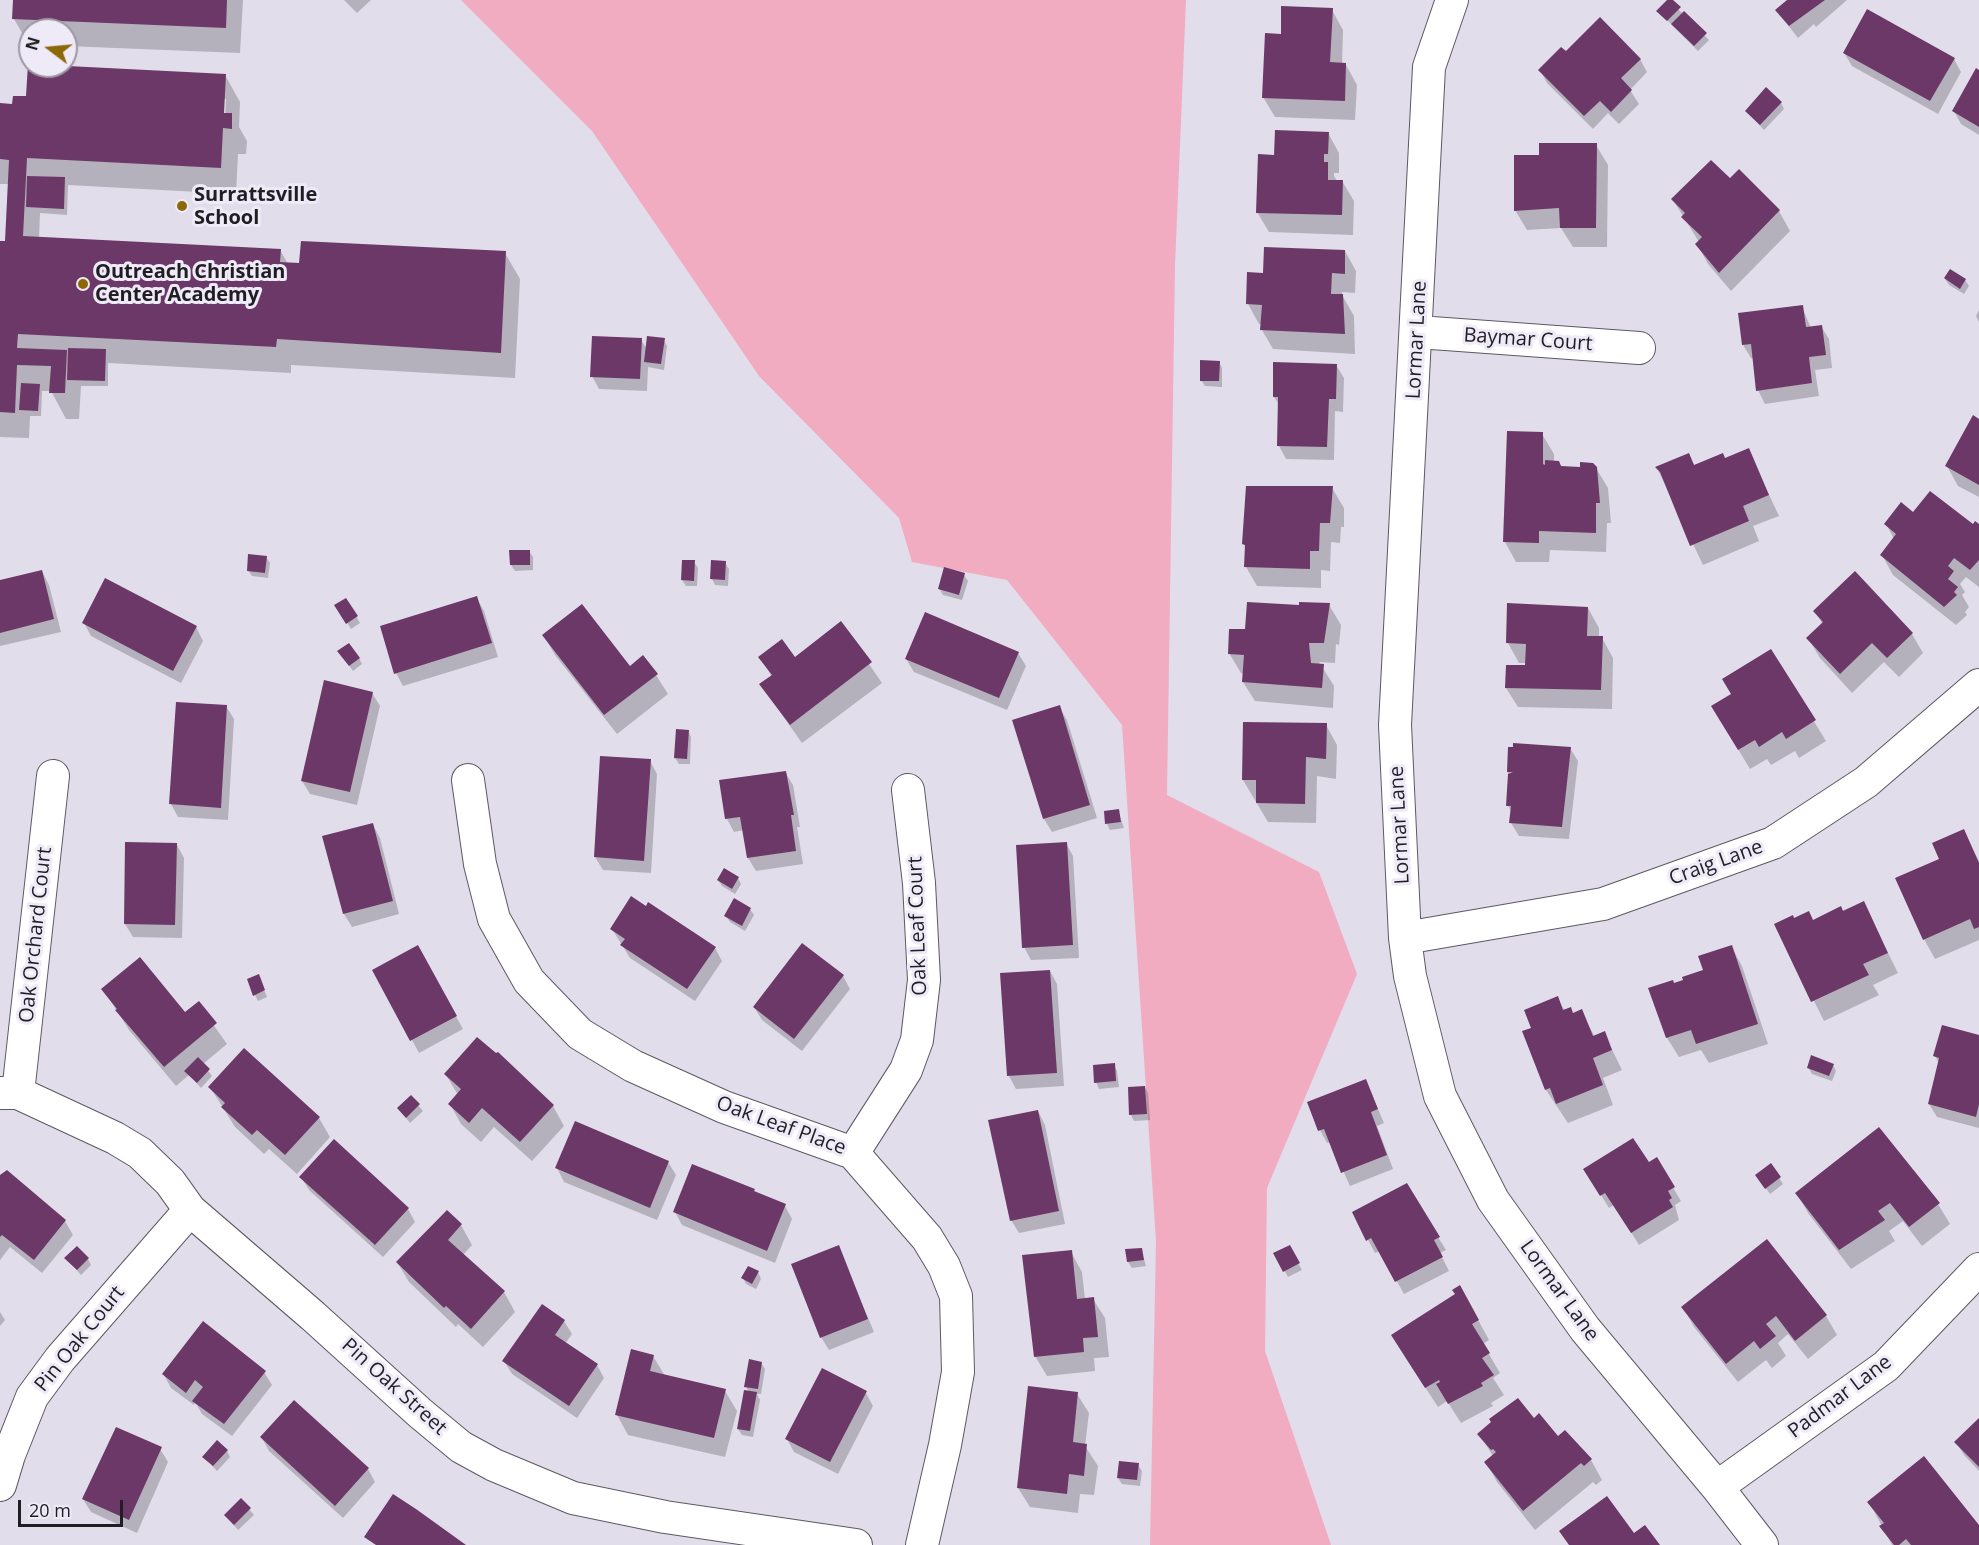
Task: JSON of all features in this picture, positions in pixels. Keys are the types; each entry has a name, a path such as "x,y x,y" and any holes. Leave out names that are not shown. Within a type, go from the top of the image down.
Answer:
{"street":[{"name":"Lormar Lane","path":"1452,0 1429,67 1418,333 1395,725 1405,938 1410,976 1440,1096 1493,1200 1585,1329 1717,1487 1762,1545"},
{"name":"Baymar Court","path":"1418,333 1639,348"},
{"name":"Craig Lane","path":"1405,938 1603,904 1773,843 1866,782 1979,685"},
{"name":"Oak Orchard Court","path":"9,1093 53,776"},
{"name":"Oak Leaf Place","path":"468,780 480,864 494,919 529,981 580,1034 633,1066 724,1107 853,1152 927,1238 944,1266 956,1296 958,1372 945,1445 922,1545"},
{"name":"Oak Leaf Court","path":"853,1152 906,1070 917,1040 924,980 919,883 908,790"},
{"name":"Pin Oak Street","path":"9,1093 115,1138 140,1153 170,1182 190,1210 313,1316 420,1413 461,1447 494,1465 573,1498 665,1517 856,1545"},
{"name":"Pin Oak Court","path":"0,1485 32,1397 60,1359 190,1210"},
{"name":"Padmar Lane","path":"1717,1487 1886,1366 1979,1269"}],"shaded area":[{"path":"461,0 1186,0 1175,266 1167,795 1319,872 1357,974 1267,1188 1265,1351 1331,1545 1150,1545 1156,1241 1122,725 1007,580 912,562 899,518 759,376 592,131"}],"building":[{"path":"13,0 227,0 226,28 78,22 78,18 12,19"},
{"path":"1667,0 1673,0 1681,7 1667,21 1656,11"},
{"path":"1787,0 1825,0 1789,26 1775,10"},
{"path":"1281,6 1333,8 1330,62 1346,63 1345,101 1262,98 1265,33 1281,34"},
{"path":"1867,9 1955,58 1930,101 1843,53"},
{"path":"1684,11 1707,33 1694,46 1671,24"},
{"path":"1600,17 1641,59 1621,78 1632,90 1611,112 1600,101 1584,116 1538,70 1561,47 1566,51"},
{"path":"78,67 226,74 224,113 232,113 232,129 223,128 221,168 27,158 23,236 281,249 280,262 299,263 301,241 506,251 501,353 277,339 276,347 18,334 17,348 67,350 65,393 49,393 51,366 17,365 15,413 0,412 0,241 5,241 9,160 0,159 0,103 12,104 13,96 26,96 27,78 78,78"},
{"path":"1976,68 1979,70 1979,127 1952,111"},
{"path":"1766,87 1782,102 1760,125 1745,111"},
{"path":"1275,130 1329,132 1328,154 1324,154 1324,162 1328,162 1328,180 1343,180 1342,215 1256,213 1258,154 1274,155"},
{"path":"1539,143 1597,143 1596,228 1560,228 1559,208 1514,211 1514,155 1539,155"},
{"path":"1711,160 1730,178 1739,169 1780,210 1719,273 1695,244 1702,237 1681,217 1685,213 1671,199"},
{"path":"27,176 65,177 64,209 26,207"},
{"path":"1264,247 1345,250 1345,274 1332,273 1331,294 1343,294 1345,334 1260,330 1262,305 1246,304 1247,272 1263,273"},
{"path":"1950,269 1966,279 1960,289 1944,278"},
{"path":"1803,305 1806,327 1822,325 1826,355 1809,357 1812,383 1756,391 1751,344 1742,345 1738,313"},
{"path":"592,336 642,338 640,379 590,377"},
{"path":"647,336 665,338 661,364 644,362"},
{"path":"68,348 106,349 105,381 67,380"},
{"path":"1200,360 1220,361 1219,381 1200,381"},
{"path":"1273,362 1337,364 1336,399 1329,399 1327,447 1277,446 1278,397 1273,397"},
{"path":"21,383 40,384 38,411 19,410"},
{"path":"1973,415 1979,419 1979,485 1945,466"},
{"path":"1507,431 1543,432 1543,464 1545,465 1545,460 1559,461 1561,466 1580,467 1580,462 1593,463 1597,467 1600,503 1596,503 1596,533 1539,531 1539,543 1503,542"},
{"path":"1749,448 1769,495 1743,506 1749,521 1690,546 1660,472 1655,467 1689,453 1694,465 1723,453 1725,458"},
{"path":"1246,486 1333,486 1330,523 1320,523 1319,551 1310,551 1310,569 1244,567 1245,545 1242,544"},
{"path":"1930,491 1973,524 1975,521 1979,524 1979,560 1970,570 1954,558 1948,566 1954,571 1948,579 1958,587 1954,592 1957,595 1944,607 1880,555 1896,534 1884,524 1901,502 1913,512"},
{"path":"509,550 530,550 530,565 510,565"},
{"path":"248,554 267,556 265,573 247,571"},
{"path":"682,560 695,560 694,581 681,580"},
{"path":"711,560 726,561 725,580 710,579"},
{"path":"944,567 965,573 959,595 938,589"},
{"path":"42,570 54,619 0,633 0,580"},
{"path":"1855,571 1913,633 1887,658 1872,643 1840,674 1806,638 1823,622 1813,611"},
{"path":"105,578 197,626 173,671 82,623"},
{"path":"477,596 492,643 394,674 380,626"},
{"path":"346,598 358,616 346,624 334,605"},
{"path":"1247,602 1299,605 1299,602 1330,603 1324,643 1309,643 1311,663 1324,664 1322,688 1242,682 1244,655 1228,654 1229,629 1245,629"},
{"path":"1507,603 1588,607 1587,636 1603,636 1601,690 1505,688 1506,665 1525,665 1526,644 1506,643"},
{"path":"582,604 630,666 643,655 658,674 604,715 542,635"},
{"path":"925,612 1019,652 999,698 905,659"},
{"path":"841,621 872,662 790,725 759,684 772,675 758,657 782,639 795,657"},
{"path":"349,643 360,658 349,666 337,651"},
{"path":"1771,649 1816,720 1786,739 1782,732 1759,747 1755,740 1738,750 1711,706 1731,694 1722,679"},
{"path":"324,680 373,692 350,792 301,781"},
{"path":"176,702 227,705 221,808 169,804"},
{"path":"1060,705 1090,805 1043,819 1012,720"},
{"path":"1243,722 1327,723 1326,759 1306,757 1305,804 1256,803 1256,780 1242,780"},
{"path":"676,729 689,730 687,759 674,758"},
{"path":"1513,743 1571,747 1562,827 1509,823 1511,806 1506,806 1508,774 1513,772 1507,772 1508,747 1513,747"},
{"path":"600,756 651,759 644,861 594,857"},
{"path":"786,771 794,815 791,815 796,851 747,858 740,817 725,819 719,780"},
{"path":"1119,809 1121,822 1105,824 1104,811"},
{"path":"373,823 393,901 343,914 322,836"},
{"path":"1964,829 1979,863 1979,927 1974,929 1970,919 1923,940 1895,878 1939,859 1932,843"},
{"path":"125,842 177,843 175,925 124,924"},
{"path":"1067,842 1073,945 1022,948 1016,845"},
{"path":"724,868 739,877 732,889 717,880"},
{"path":"631,896 646,906 648,902 716,947 687,989 620,945 625,939 610,929"},
{"path":"734,898 751,908 742,926 724,916"},
{"path":"1864,901 1888,953 1863,964 1869,975 1811,1002 1774,924 1793,915 1794,918 1809,911 1813,920 1841,906 1843,911"},
{"path":"802,943 844,975 794,1039 753,1007"},
{"path":"418,945 457,1016 410,1041 372,970"},
{"path":"1732,945 1758,1024 1696,1044 1691,1030 1666,1038 1648,988 1673,980 1674,983 1683,980 1682,977 1703,970 1698,956"},
{"path":"140,957 185,1012 199,1001 217,1023 164,1067 115,1010 117,1009 101,989"},
{"path":"1050,970 1057,1073 1007,1076 1000,973"},
{"path":"259,974 265,990 253,996 247,979"},
{"path":"1558,996 1563,1010 1571,1007 1573,1013 1582,1009 1593,1036 1605,1031 1612,1050 1593,1058 1603,1085 1556,1104 1550,1088 1545,1090 1522,1031 1531,1028 1524,1010"},
{"path":"1942,1025 1979,1035 1979,1104 1976,1117 1928,1104 1939,1058 1933,1056"},
{"path":"477,1037 496,1053 498,1052 554,1105 520,1142 482,1108 469,1123 448,1104 461,1089 444,1074"},
{"path":"244,1048 320,1117 285,1155 257,1130 252,1135 221,1107 225,1103 208,1087"},
{"path":"1811,1055 1834,1064 1829,1076 1807,1068"},
{"path":"198,1057 210,1069 197,1083 184,1071"},
{"path":"1115,1063 1116,1081 1094,1083 1093,1065"},
{"path":"1366,1079 1378,1109 1371,1112 1387,1155 1341,1173 1324,1129 1318,1131 1307,1102"},
{"path":"1145,1086 1147,1114 1129,1115 1128,1087"},
{"path":"411,1095 420,1104 406,1118 397,1108"},
{"path":"1038,1110 1059,1211 1010,1221 988,1120"},
{"path":"575,1121 669,1161 650,1208 555,1168"},
{"path":"1879,1127 1940,1203 1909,1227 1890,1203 1878,1211 1885,1220 1839,1250 1795,1193"},
{"path":"1633,1138 1649,1162 1657,1157 1675,1187 1668,1191 1673,1207 1631,1233 1605,1193 1600,1196 1583,1169"},
{"path":"334,1139 409,1208 375,1245 299,1177"},
{"path":"1771,1163 1781,1177 1765,1189 1755,1175"},
{"path":"692,1164 786,1204 767,1251 673,1212"},
{"path":"7,1170 66,1220 34,1260 2,1235 0,1237 0,1175"},
{"path":"1407,1183 1440,1237 1434,1240 1443,1257 1395,1282 1371,1238 1366,1241 1352,1212"},
{"path":"447,1210 462,1224 448,1240 505,1291 471,1329 446,1306 444,1308 396,1262"},
{"path":"1767,1239 1827,1315 1795,1341 1776,1316 1766,1324 1776,1336 1760,1349 1754,1341 1726,1364 1681,1307"},
{"path":"839,1245 868,1319 820,1338 791,1264"},
{"path":"1290,1245 1300,1263 1283,1272 1273,1253"},
{"path":"77,1246 89,1258 77,1270 64,1258"},
{"path":"1142,1248 1144,1260 1127,1262 1125,1249"},
{"path":"1072,1250 1077,1299 1094,1297 1098,1337 1083,1338 1084,1352 1034,1357 1022,1255"},
{"path":"748,1266 759,1271 752,1284 741,1278"},
{"path":"1460,1285 1479,1320 1472,1324 1490,1353 1482,1358 1494,1375 1481,1383 1483,1386 1448,1404 1436,1384 1440,1382 1439,1380 1425,1388 1391,1335 1455,1294 1452,1290"},
{"path":"542,1304 565,1320 555,1335 598,1364 569,1406 502,1361"},
{"path":"203,1321 266,1371 224,1424 192,1401 203,1387 195,1380 186,1393 162,1374"},
{"path":"631,1349 654,1355 650,1371 726,1389 714,1438 615,1415"},
{"path":"749,1359 762,1362 758,1389 744,1387"},
{"path":"822,1368 867,1391 830,1462 785,1439"},
{"path":"1028,1386 1078,1392 1073,1442 1087,1444 1084,1476 1069,1474 1067,1494 1017,1488"},
{"path":"744,1390 757,1392 750,1431 737,1429"},
{"path":"1518,1398 1534,1418 1539,1413 1558,1436 1565,1430 1592,1459 1584,1466 1581,1463 1523,1511 1484,1462 1496,1452 1491,1450 1477,1434 1491,1422 1489,1419"},
{"path":"294,1400 369,1468 335,1506 260,1437"},
{"path":"1979,1418 1979,1467 1954,1442"},
{"path":"116,1427 162,1447 129,1520 82,1499"},
{"path":"217,1440 228,1450 213,1466 202,1457"},
{"path":"1924,1456 1979,1525 1979,1545 1911,1545 1906,1539 1899,1545 1894,1545 1879,1526 1884,1523 1867,1502"},
{"path":"1119,1461 1139,1463 1137,1480 1117,1478"},
{"path":"393,1494 466,1545 376,1545 364,1537"},
{"path":"1607,1496 1634,1533 1645,1525 1660,1545 1569,1545 1559,1531"},
{"path":"241,1498 251,1508 234,1525 224,1515"}],"place":[{"name":"Surrattsville School","path":"182,206"},
{"name":"Outreach Christian Center Academy","path":"83,284"}]}
